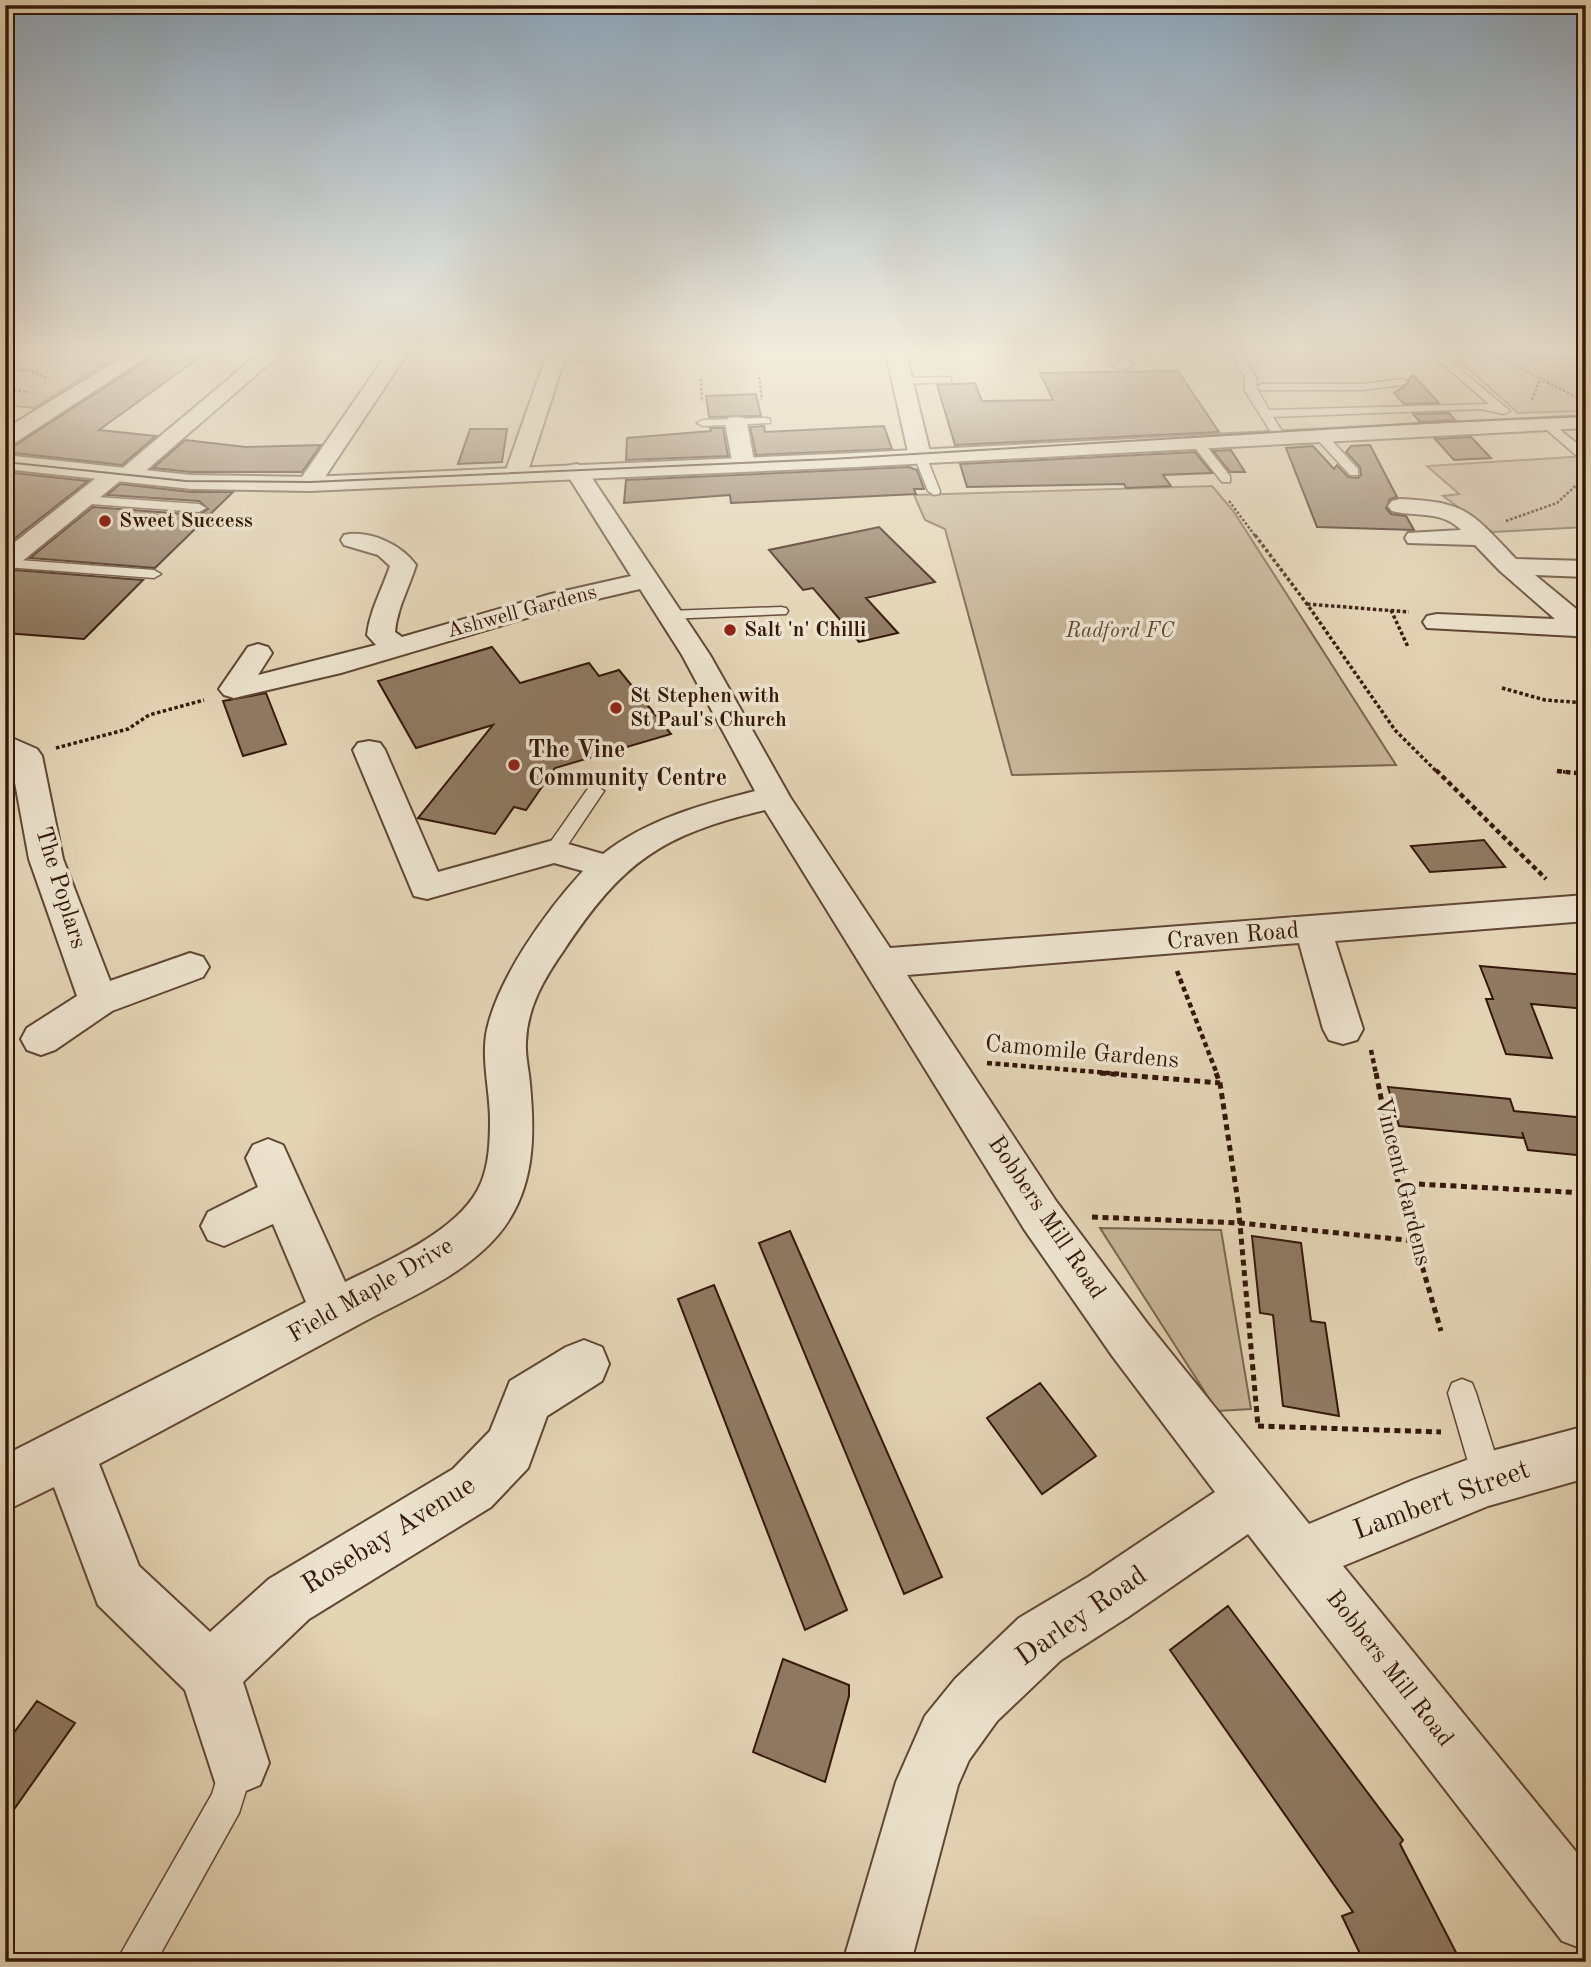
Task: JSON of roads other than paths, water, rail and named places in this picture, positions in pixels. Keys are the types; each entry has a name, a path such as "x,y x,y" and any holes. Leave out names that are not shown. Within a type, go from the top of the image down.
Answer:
{"street":[{"path":"5,563 82,500 120,475 156,446"},
{"path":"309,484 335,446"},
{"path":"519,474 516,473 525,446"},
{"path":"740,446 744,466"},
{"path":"918,446 920,456"},
{"path":"5,462 223,484 309,484 744,466 1108,446"},
{"name":"Bobbers Mill Road","path":"576,471 667,615 696,655 774,797 1040,1215 1194,1423 1586,1917"},
{"path":"1400,506 1437,508 1451,512 1477,533 1509,566 1584,629"},
{"path":"1417,538 1477,533"},
{"path":"354,540 387,550 403,565 395,591 383,613 380,635 398,647"},
{"path":"1509,566 1586,569"},
{"name":"Ashwell Gardens","path":"258,653 234,688 331,667 561,600 646,580"},
{"path":"1437,622 1584,629"},
{"name":"The Poplars","path":"5,723 9,726 12,746 46,859 98,1001"},
{"path":"369,750 427,887 554,851 608,867"},
{"name":"Field Maple Drive","path":"5,1484 444,1253 483,1219 502,1192 511,1164 513,1124 505,1038 513,1003 538,958 576,905 608,867 631,849 673,826 726,808 774,797"},
{"name":"Craven Road","path":"880,963 1166,943 1581,908"},
{"path":"1314,930 1357,1037"},
{"path":"41,1039 98,1001 190,967"},
{"path":"224,1226 276,1177 334,1312"},
{"name":"Rosebay Avenue","path":"210,1672 289,1599 472,1488 509,1449 528,1399 584,1364"},
{"path":"68,1452 118,1585 210,1672 238,1763"},
{"name":"Lambert Street","path":"1300,1556 1413,1507 1481,1456 1586,1452"},
{"name":"Darley Road","path":"877,1962 927,1782 947,1738 976,1700 1040,1639 1108,1597 1253,1498"}],"lane":[{"path":"1200,446 1226,479"},
{"path":"1330,446 1354,472"},
{"path":"1572,446 1580,452"},
{"path":"920,456 934,491"},
{"path":"82,500 199,508"},
{"path":"5,563 153,574"},
{"path":"667,615 781,611"},
{"path":"554,851 595,791"},
{"path":"1462,1393 1481,1456"},
{"path":"135,1962 228,1801 238,1763"}],"tram line":[{"path":"5,462 186,481 310,482 831,459 1048,446"}],"place":[{"name":"Sweet Success","path":"105,521"},
{"name":"Salt 'n' Chilli","path":"730,630"},
{"name":"St Stephen with St Paul's Church","path":"616,708"},
{"name":"The Vine Community Centre","path":"514,765"}],"park label":[{"name":"Radford FC","path":"1120,631"}]}
